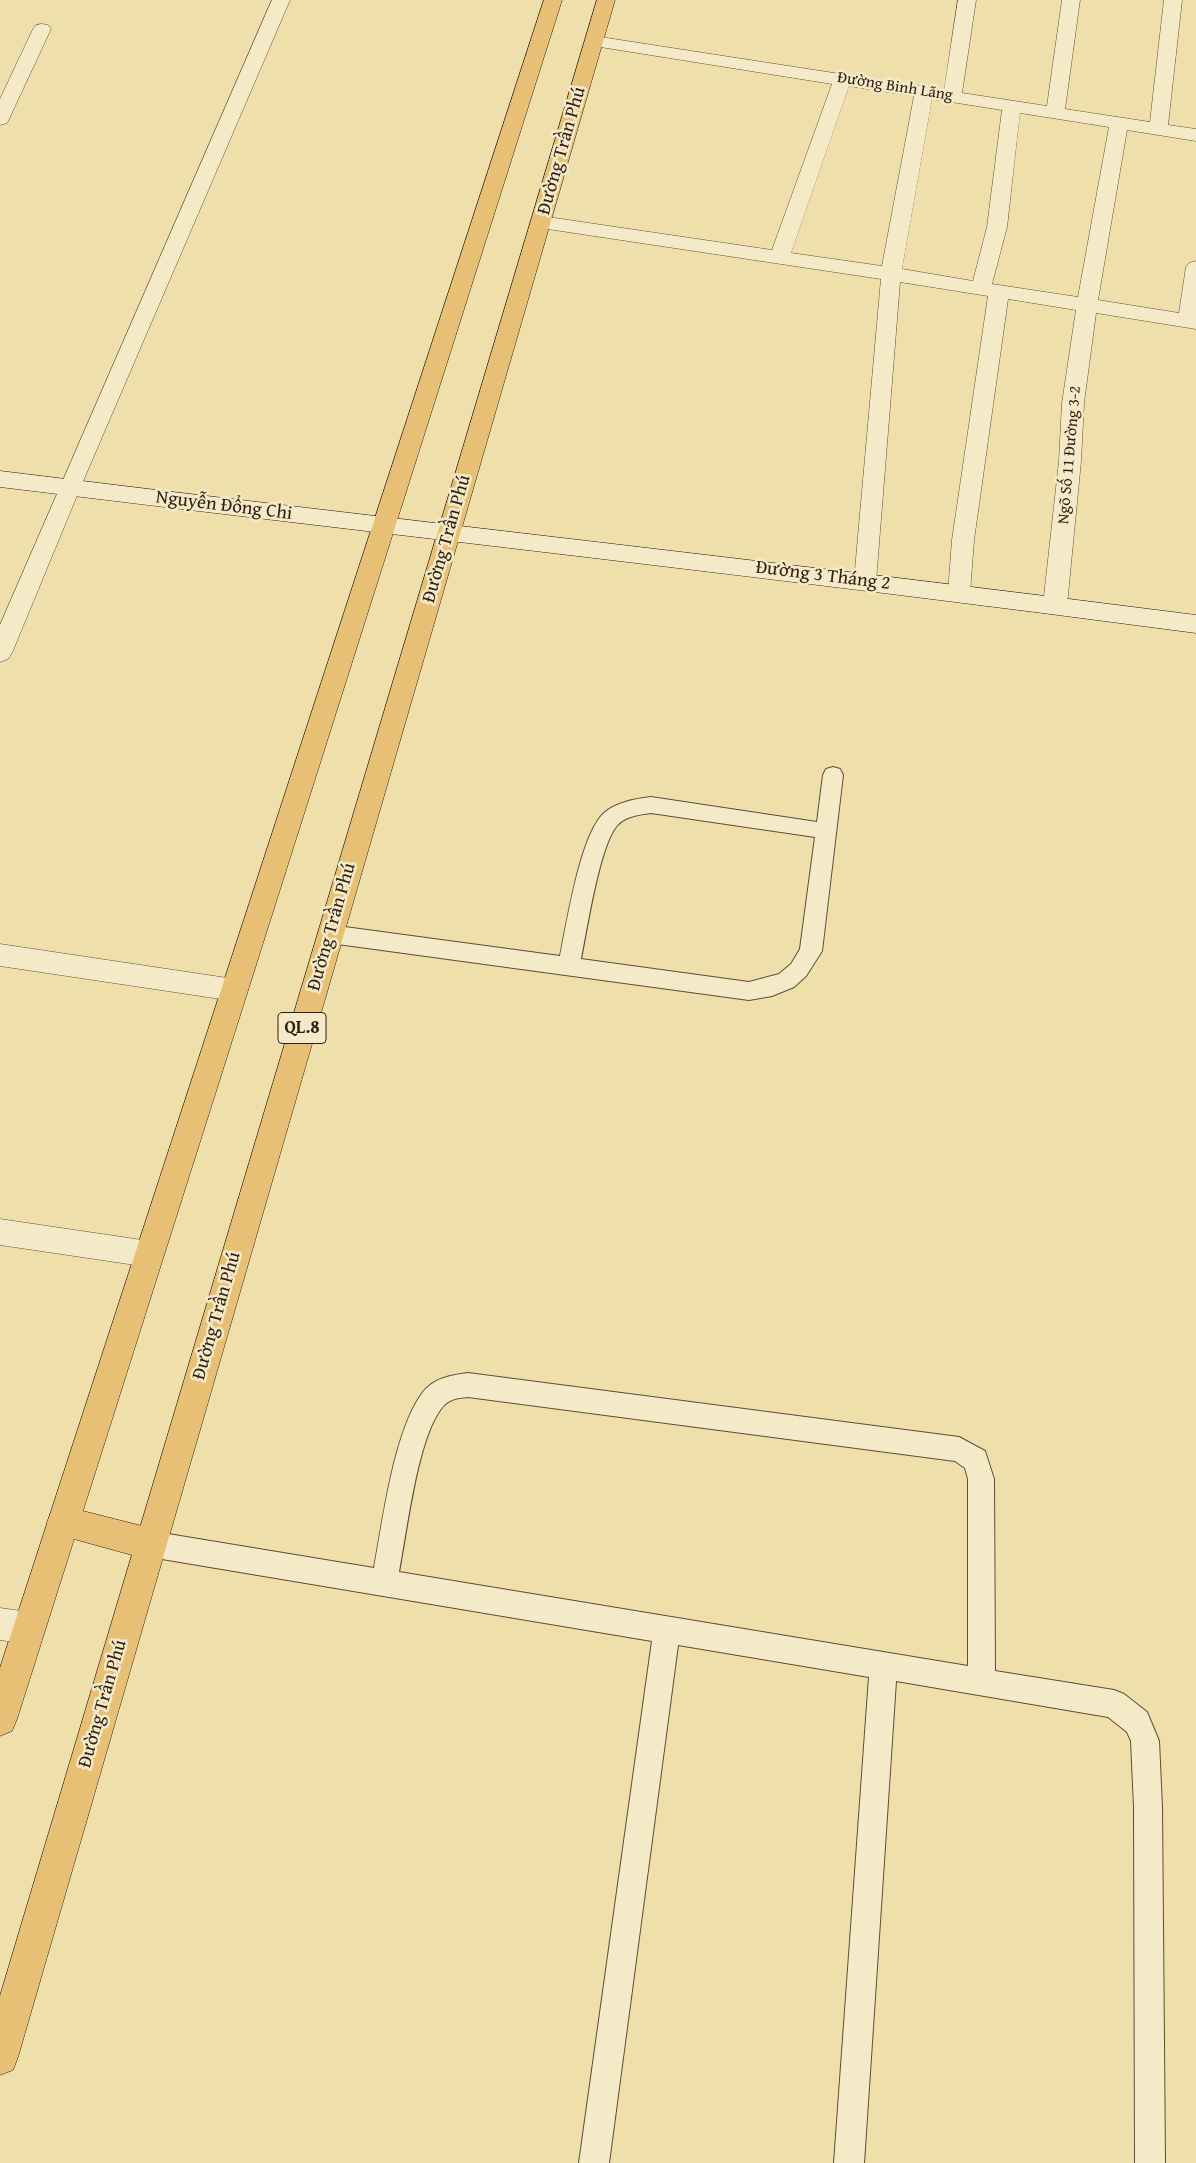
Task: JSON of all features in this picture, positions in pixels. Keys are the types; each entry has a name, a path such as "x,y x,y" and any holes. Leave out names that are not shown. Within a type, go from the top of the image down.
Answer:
{"main road":[{"path":"0,1718 14,1626 63,1522 553,0"},
{"name":"Đường Trần Phú","path":"0,2057 606,0"},
{"path":"63,1522 150,1544"}],"street":[{"path":"0,653 70,486 281,0"},
{"path":"952,96 967,0"},
{"path":"1055,113 1071,0"},
{"path":"1158,129 1173,0"},
{"path":"0,119 42,29"},
{"name":"Đường Binh Lãng","path":"594,41 1196,135"},
{"path":"779,258 843,79"},
{"path":"865,581 891,274 924,92"},
{"path":"959,593 990,290 1012,106"},
{"name":"Ngõ Số 11 Đường 3-2","path":"1055,605 1074,403 1087,305 1119,122"},
{"path":"541,222 1192,321 1196,267"},
{"name":"Nguyễn Đổng Chi","path":"0,479 70,486 448,534"},
{"name":"Đường 3 Tháng 2","path":"448,534 865,581 1196,624"},
{"path":"0,955 234,990"},
{"path":"0,1232 149,1254"}],"lane":[{"path":"330,934 749,991 777,986 798,973 811,950 833,775"},
{"path":"569,966 598,841 608,821 625,809 651,805 826,831"},
{"path":"384,1584 412,1443 427,1405 444,1389 468,1385 959,1449 976,1460 981,1479 982,1683"},
{"path":"150,1544 1114,1704 1137,1722 1145,1741 1148,1807 1150,2163"},
{"path":"594,2163 667,1631"},
{"path":"849,2163 883,1667"}]}
